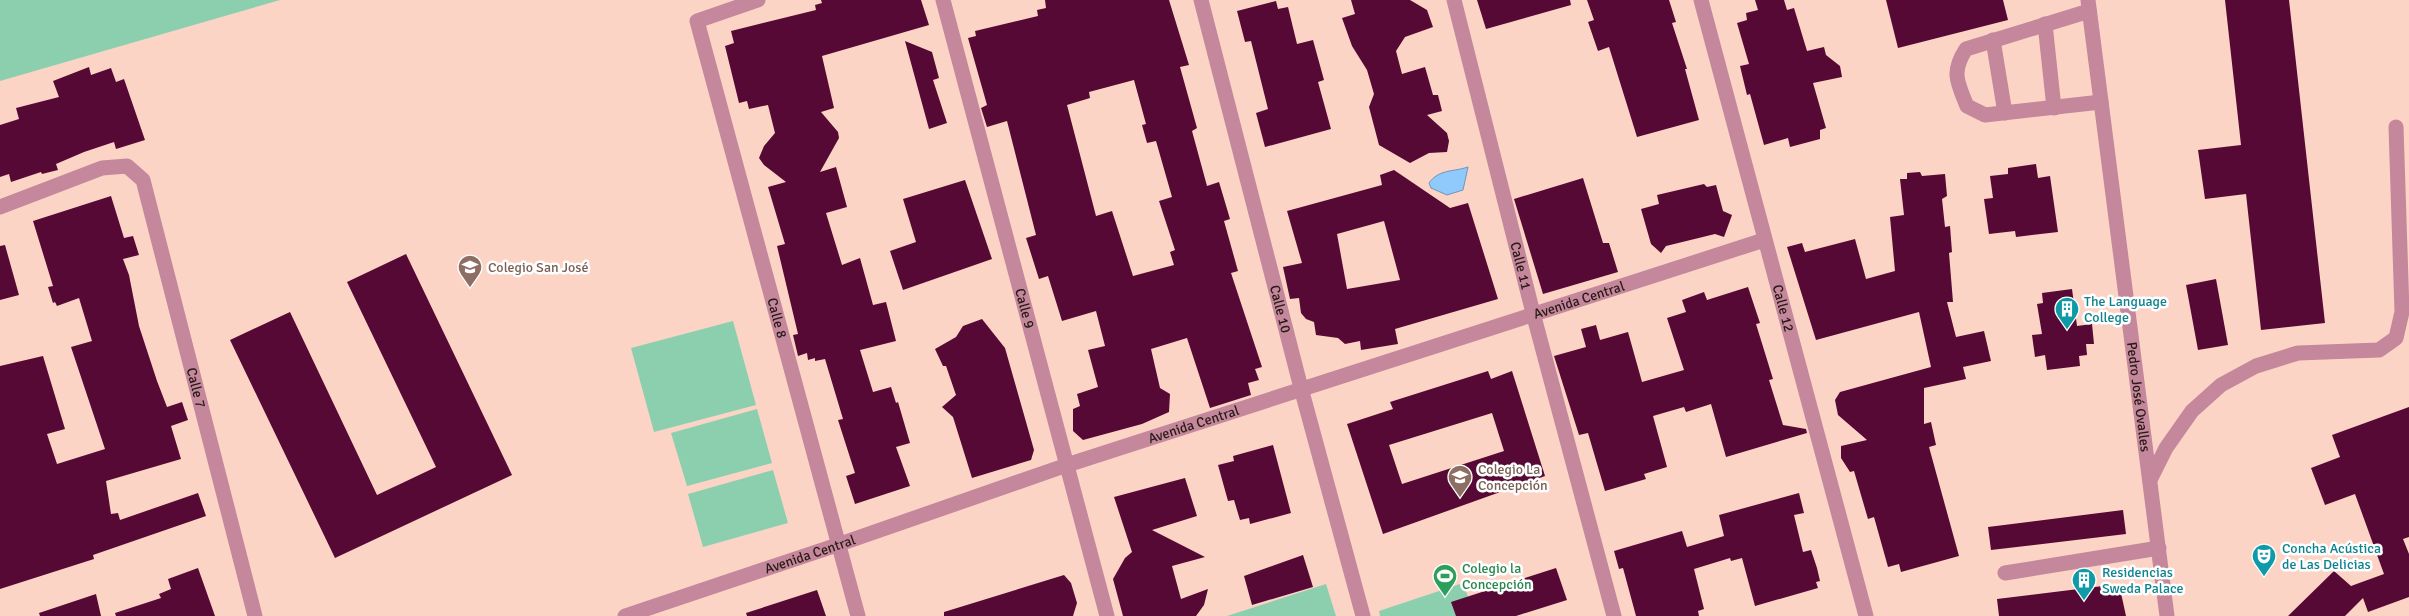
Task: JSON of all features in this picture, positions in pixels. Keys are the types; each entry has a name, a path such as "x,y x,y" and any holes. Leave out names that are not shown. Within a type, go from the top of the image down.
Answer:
{"street":[{"name":"Calle 8","path":"758,0 697,21 858,616"},
{"name":"Calle 9","path":"943,0 1107,616"},
{"name":"Calle 10","path":"1201,0 1362,616"},
{"name":"Calle 11","path":"1454,0 1533,313 1614,616"},
{"name":"Calle 12","path":"1701,0 1866,616"},
{"path":"2088,6 2045,24 1966,49 1959,60 1956,78 1967,106 1985,116 2101,102"},
{"name":"Pedro José Ovalles","path":"2088,6 2168,616"},
{"path":"2045,24 2054,108"},
{"path":"1994,40 2005,113"},
{"path":"2150,480 2166,448 2192,411 2230,380 2256,366 2298,353 2379,350 2396,338 2402,312 2396,126"},
{"name":"Calle 7","path":"0,207 102,168 128,166 143,180 255,616"},
{"name":"Avenida Central","path":"625,616 1067,465 1764,240"},
{"path":"2005,573 2159,548"}],"green space":[{"path":"0,0 280,0 0,81"},
{"path":"733,321 756,405 654,432 631,348"},
{"path":"757,409 772,463 687,486 671,433"},
{"path":"773,470 788,523 703,547 688,494"},
{"name":"Colegio la Concepción","path":"1463,583 1475,616 1380,616 1379,611"},
{"path":"1326,584 1336,616 1227,616"}],"water":[{"path":"1468,167 1463,190 1447,195 1431,188 1429,183 1437,175"}],"building":[{"path":"821,0 921,0 929,25 822,56 834,108 821,112 838,132 839,138 820,172 836,167 847,207 826,213 842,265 860,258 873,305 886,302 896,341 860,350 873,392 891,387 896,403 898,402 910,443 896,447 910,486 855,504 846,476 855,473 838,420 843,419 825,359 815,361 815,358 808,360 807,353 798,356 793,335 798,334 777,246 785,244 768,187 786,182 764,165 759,158 764,146 775,133 768,105 749,109 747,101 739,103 725,46 734,43 731,31 816,10 815,5 822,3"},
{"path":"1045,0 1169,0 1189,65 1180,67 1197,128 1192,131 1207,186 1219,182 1230,219 1224,221 1238,271 1231,273 1262,367 1255,369 1259,380 1248,383 1251,395 1210,408 1187,338 1151,349 1160,388 1170,394 1169,412 1142,424 1083,440 1073,431 1073,409 1080,406 1077,394 1098,387 1088,350 1105,346 1096,311 1062,321 1048,276 1039,279 1026,238 1036,235 1007,121 987,127 981,108 987,105 968,38 976,36 975,31 1038,16 1037,10 1046,8","holes":["1134,80 1146,124 1142,125 1147,143 1156,141 1172,197 1159,201 1175,250 1170,252 1174,265 1133,276 1112,211 1096,216 1067,105 1090,98 1089,92"]},
{"path":"1351,0 1410,0 1427,10 1433,27 1405,37 1396,51 1402,74 1425,67 1433,95 1438,95 1442,111 1427,115 1447,133 1449,141 1447,152 1429,153 1410,163 1379,145 1369,107 1374,94 1367,70 1352,46 1342,18 1355,14"},
{"path":"1477,0 1570,0 1571,5 1486,29"},
{"path":"1587,0 1669,0 1676,22 1672,23 1687,69 1685,69 1699,120 1637,137 1609,47 1598,51 1588,22 1594,20"},
{"path":"1755,0 1784,0 1787,10 1794,8 1807,51 1824,47 1826,55 1840,66 1842,77 1813,83 1826,128 1820,130 1820,139 1790,147 1788,138 1764,145 1750,94 1747,95 1740,66 1749,64 1737,23 1747,20 1746,13 1758,10"},
{"path":"1886,0 2003,0 2008,20 1898,48"},
{"path":"2225,0 2289,0 2325,323 2261,330 2246,194 2205,199 2198,150 2241,145"},
{"path":"1276,1 1278,9 1288,7 1297,44 1313,40 1324,80 1318,82 1331,129 1265,147 1256,113 1268,109 1251,41 1245,42 1237,11"},
{"path":"905,41 932,52 939,78 933,80 947,123 929,129"},
{"path":"89,67 91,75 111,68 116,82 124,79 145,140 116,149 114,142 56,164 58,170 42,174 41,172 11,182 9,174 0,177 0,125 19,119 16,108 59,97 53,81"},
{"path":"2036,164 2038,178 2050,176 2058,232 2016,237 2015,231 1989,234 1984,199 1993,198 1990,176 2008,174 2008,168"},
{"path":"1394,170 1450,208 1468,203 1498,299 1395,329 1398,344 1361,350 1360,341 1345,344 1338,338 1316,335 1314,322 1306,319 1301,313 1299,298 1290,299 1283,267 1302,263 1287,211 1382,185 1380,175","holes":["1384,221 1400,280 1347,289 1337,234"]},
{"path":"1920,172 1922,176 1945,174 1947,196 1942,199 1945,227 1950,226 1952,252 1949,253 1953,302 1947,302 1956,337 1984,331 1991,361 1963,367 1966,379 1924,388 1924,424 1931,422 1936,445 1929,447 1959,556 1901,572 1899,564 1888,567 1874,517 1868,519 1854,471 1850,472 1841,458 1841,446 1867,440 1838,415 1835,400 1840,392 1931,367 1919,312 1816,340 1787,247 1802,243 1805,252 1855,239 1866,279 1895,271 1890,217 1904,215 1900,179 1907,179 1907,173"},
{"path":"1583,178 1603,243 1609,243 1618,272 1543,294 1514,199"},
{"path":"965,180 992,259 903,290 890,251 916,242 903,199"},
{"path":"1704,184 1707,187 1716,185 1723,211 1732,215 1724,237 1715,234 1666,246 1661,253 1651,244 1641,209 1659,204 1657,195"},
{"path":"111,196 124,238 133,236 139,255 123,259 129,275 139,326 157,381 167,407 182,402 188,420 171,426 181,459 106,481 111,514 118,513 120,520 198,493 206,516 93,555 94,559 0,589 0,366 43,356 65,429 47,434 57,464 105,449 71,347 92,341 79,298 57,306 55,302 53,303 48,287 53,286 33,221"},
{"path":"5,245 19,295 0,300 0,246"},
{"path":"406,254 512,475 335,558 230,340 290,312 377,495 436,467 347,282"},
{"path":"2216,279 2228,345 2198,350 2186,285"},
{"path":"1748,287 1760,323 1756,324 1773,379 1769,380 1783,425 1806,429 1807,433 1726,457 1711,404 1686,412 1684,407 1653,416 1667,467 1644,474 1646,479 1605,491 1588,433 1579,435 1554,356 1586,347 1581,329 1596,325 1600,340 1628,332 1642,382 1684,370 1667,318 1686,312 1682,300 1704,292 1707,300"},
{"name":"The Language College","path":"2072,289 2077,326 2092,324 2094,344 2086,344 2087,355 2079,356 2080,366 2047,370 2045,355 2035,357 2032,335 2042,334 2037,304 2043,303 2042,293"},
{"path":"982,319 1005,348 1034,450 1031,460 972,478 953,417 942,407 956,395 946,366 943,366 935,349 956,337 963,326"},
{"name":"Colegio La Concepción","path":"1488,371 1491,379 1512,371 1545,476 1383,534 1347,424 1393,409 1390,402","holes":["1492,413 1504,451 1402,484 1389,445"]},
{"path":"2409,407 2409,537 2403,539 2409,554 2409,597 2368,612 2363,598 2345,616 2288,616 2334,571 2351,586 2384,574 2355,494 2325,505 2311,468 2340,457 2332,435"},
{"path":"1273,445 1291,513 1250,524 1249,518 1240,520 1234,500 1228,501 1218,465 1234,461 1233,456"},
{"path":"1185,478 1197,516 1152,530 1205,557 1172,566 1181,599 1208,589 1204,605 1196,616 1123,616 1113,579 1125,558 1132,552 1114,497"},
{"path":"1799,493 1804,513 1794,515 1803,552 1811,550 1817,568 1820,581 1816,582 1818,588 1755,606 1742,558 1731,561 1730,558 1694,569 1704,609 1698,611 1699,616 1636,616 1623,568 1619,569 1614,551 1682,531 1687,547 1724,536 1719,515"},
{"path":"2123,510 2126,534 1991,550 1988,527"},
{"path":"1303,555 1313,587 1252,605 1244,576"},
{"path":"198,568 215,616 116,616 115,613 161,598 159,594 171,589 168,579"},
{"path":"1556,568 1567,600 1516,616 1456,616 1451,602"},
{"path":"1064,575 1071,583 1077,603 1073,616 944,616 944,612"},
{"path":"2119,584 2126,616 1999,616 1997,599"},
{"path":"817,590 826,616 747,616 746,613"},
{"path":"96,594 101,616 40,616 39,613"}],"place":[{"name":"Colegio San José","path":"470,288"},
{"name":"The Language College","path":"2067,330"},
{"name":"Colegio La Concepción","path":"1460,498"},
{"name":"Concha Acústica de Las Delicias","path":"2264,577"},
{"name":"Colegio la Concepción","path":"1445,597"},
{"name":"Residencias Sweda Palace","path":"2084,601"}]}
